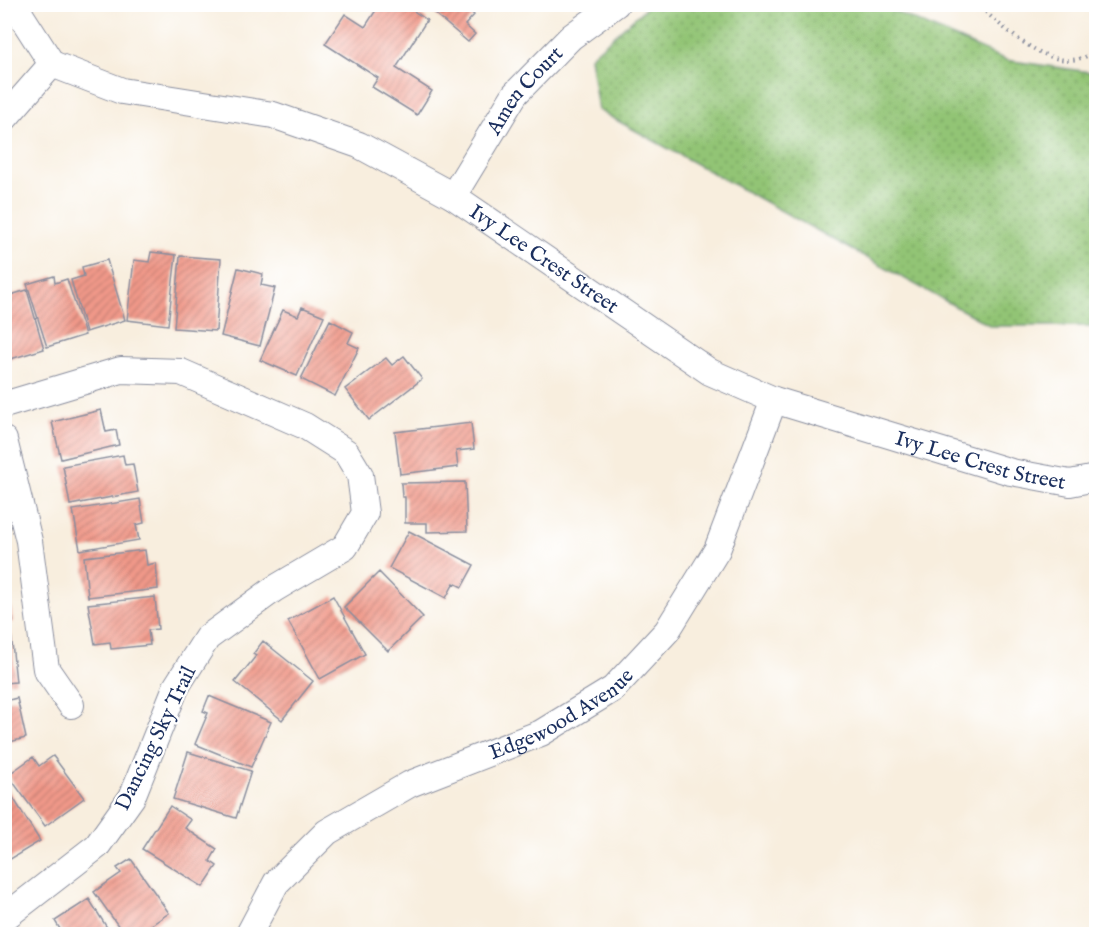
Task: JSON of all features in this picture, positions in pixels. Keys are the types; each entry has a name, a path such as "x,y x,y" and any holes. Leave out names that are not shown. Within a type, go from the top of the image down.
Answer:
{"street":[{"path":"4,119 52,64 20,14 19,4"},
{"name":"Amen Court","path":"453,196 515,94 572,37 616,4"},
{"name":"Ivy Lee Crest Street","path":"52,64 122,91 273,115 359,145 453,196 710,372 774,400 1011,472 1070,483 1096,478"},
{"name":"Dancing Sky Trail","path":"4,405 121,370 181,372 305,426 346,452 360,475 365,513 345,547 274,589 207,638 176,687 132,797 97,846 4,918"},
{"name":"Edgewood Avenue","path":"249,934 276,883 327,832 410,784 541,733 613,689 667,631 717,550 774,400"},
{"path":"4,440 29,541 46,669 71,705"}],"path":[{"path":"977,4 1016,37 1050,56 1060,59 1081,58 1096,48"}],"green space":[{"path":"878,4 1006,60 1096,73 1096,326 991,326 598,110 590,57 649,5"}],"building":[{"path":"380,4 403,4 427,20 396,68 432,91 417,115 372,87 378,78 325,44 345,14 365,27"},
{"path":"432,4 478,4 471,12 474,15 465,25 475,34 468,42 433,12 437,9"},
{"path":"151,252 176,255 168,325 127,320 134,260 149,262"},
{"path":"180,256 221,259 216,331 174,328"},
{"path":"107,260 125,320 86,332 71,280 84,276 82,267"},
{"path":"238,268 263,274 261,285 275,288 260,346 221,336"},
{"path":"54,276 55,283 67,279 85,335 47,347 27,284"},
{"path":"27,290 44,349 4,361 4,297"},
{"path":"302,307 324,316 297,376 260,360 283,310 298,316"},
{"path":"330,320 353,332 348,343 359,348 335,396 301,379"},
{"path":"404,356 422,379 369,420 345,389 386,358 392,365"},
{"path":"101,410 106,432 116,430 119,445 61,459 52,422"},
{"path":"471,423 474,449 456,451 458,467 400,474 395,432"},
{"path":"123,455 125,465 133,464 138,492 70,505 63,466"},
{"path":"465,482 467,531 427,532 427,523 405,523 405,497 402,497 401,483"},
{"path":"140,499 144,523 136,525 139,540 80,550 73,510"},
{"path":"409,531 474,565 462,587 454,583 446,598 389,568"},
{"path":"145,550 147,565 156,563 158,589 88,597 84,557"},
{"path":"379,572 423,617 388,651 344,607"},
{"path":"4,584 7,584 13,622 4,623"},
{"path":"333,596 365,654 320,679 288,621"},
{"path":"155,597 158,629 148,630 150,645 111,649 110,642 95,644 88,604"},
{"path":"11,633 16,682 4,683 4,634"},
{"path":"263,641 313,681 282,720 235,682 256,656 253,654"},
{"path":"209,696 271,722 251,767 195,744 208,713 203,711"},
{"path":"17,698 26,738 5,743 5,701"},
{"path":"188,752 251,771 236,818 173,799"},
{"path":"53,756 84,798 45,826 8,775 33,757 39,766"},
{"path":"4,783 40,841 4,863"},
{"path":"170,806 191,820 185,828 217,849 210,861 217,866 203,887 142,849"},
{"path":"131,859 169,913 138,934 124,934 94,892 121,873 117,868"},
{"path":"89,899 111,934 63,934 55,921"}]}
